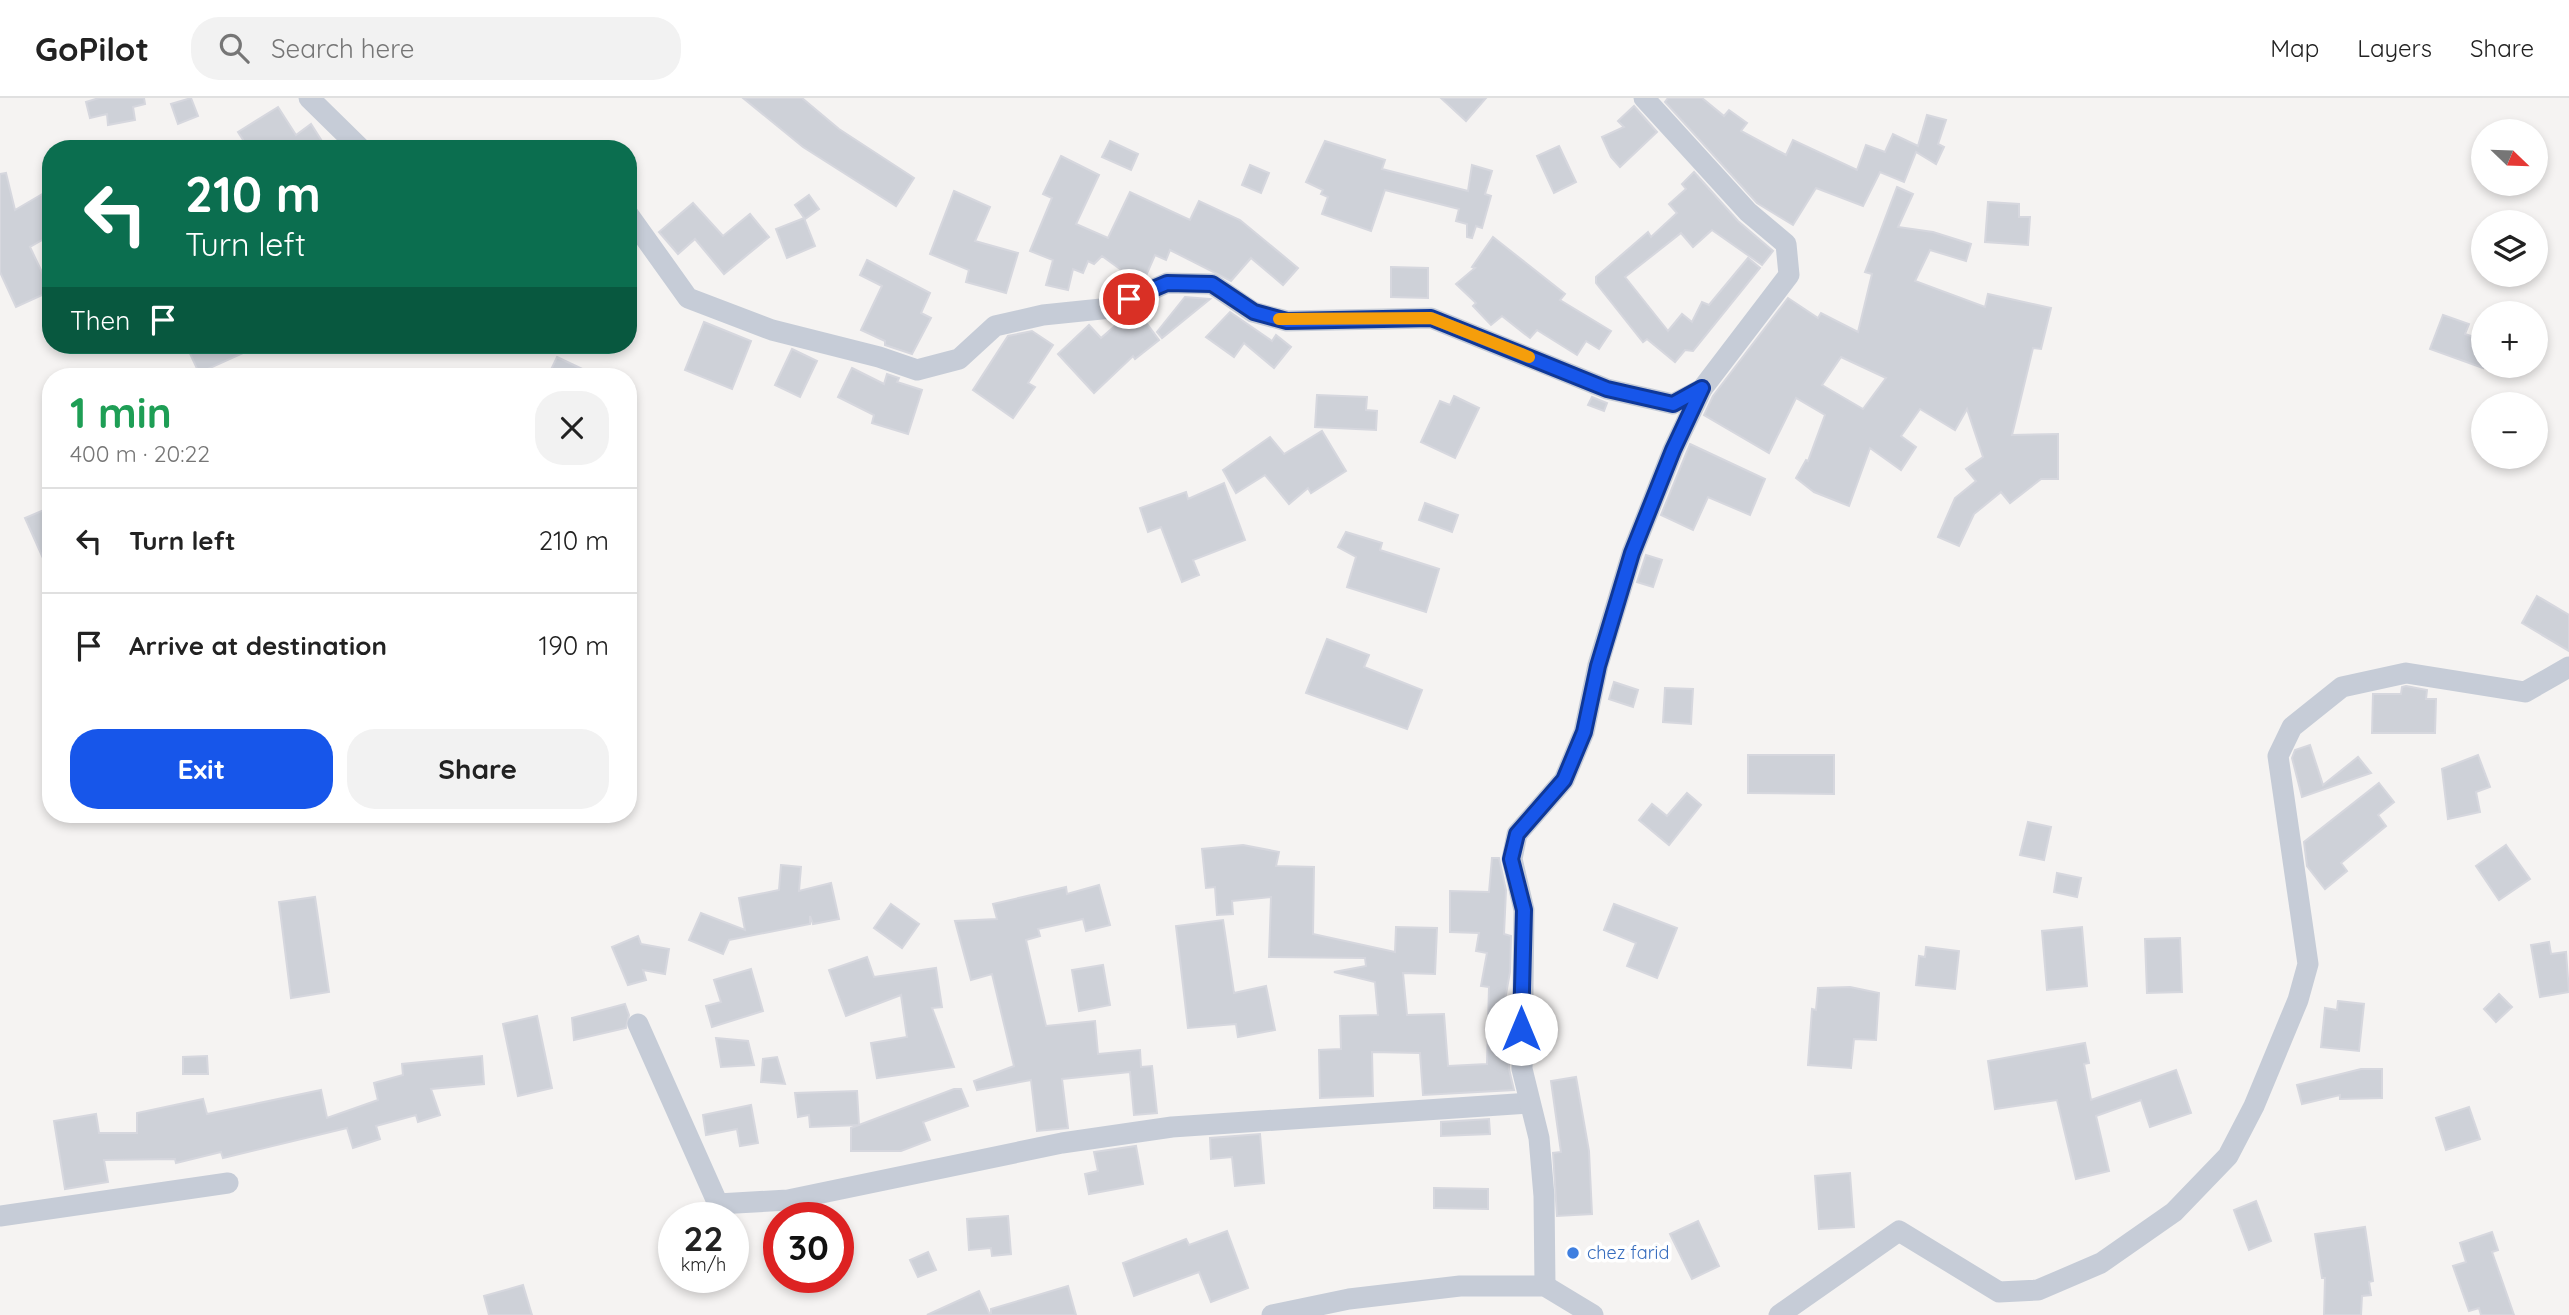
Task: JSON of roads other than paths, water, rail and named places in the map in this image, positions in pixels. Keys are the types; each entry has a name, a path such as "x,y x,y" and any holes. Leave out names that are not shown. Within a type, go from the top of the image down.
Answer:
{"street":[{"path":"309,98 352,140"},
{"path":"1545,1286 1539,1138 1522,1069 1524,910 1511,859 1517,834 1564,780 1584,732 1598,666 1632,553 1673,450 1702,388 1789,275 1786,244 1748,212 1644,98"},
{"path":"637,227 688,298 772,330 879,356 917,370 959,359 995,326 1043,315 1111,308 1167,283 1212,284 1254,312 1287,321 1431,318 1607,389 1673,404 1702,388"},
{"path":"1779,1315 1899,1231 1999,1292 2038,1290 2101,1263 2174,1212 2228,1156 2254,1106 2298,1000 2308,964 2278,756 2292,727 2343,687 2406,673 2525,692 2569,667"},
{"path":"638,1024 718,1204 788,1200 1062,1143 1172,1126 1529,1103"},
{"path":"0,1216 228,1183"},
{"path":"1272,1315 1349,1298 1460,1286 1545,1286 1593,1315"}],"place":[{"name":"chez farid","path":"1573,1253"}]}
